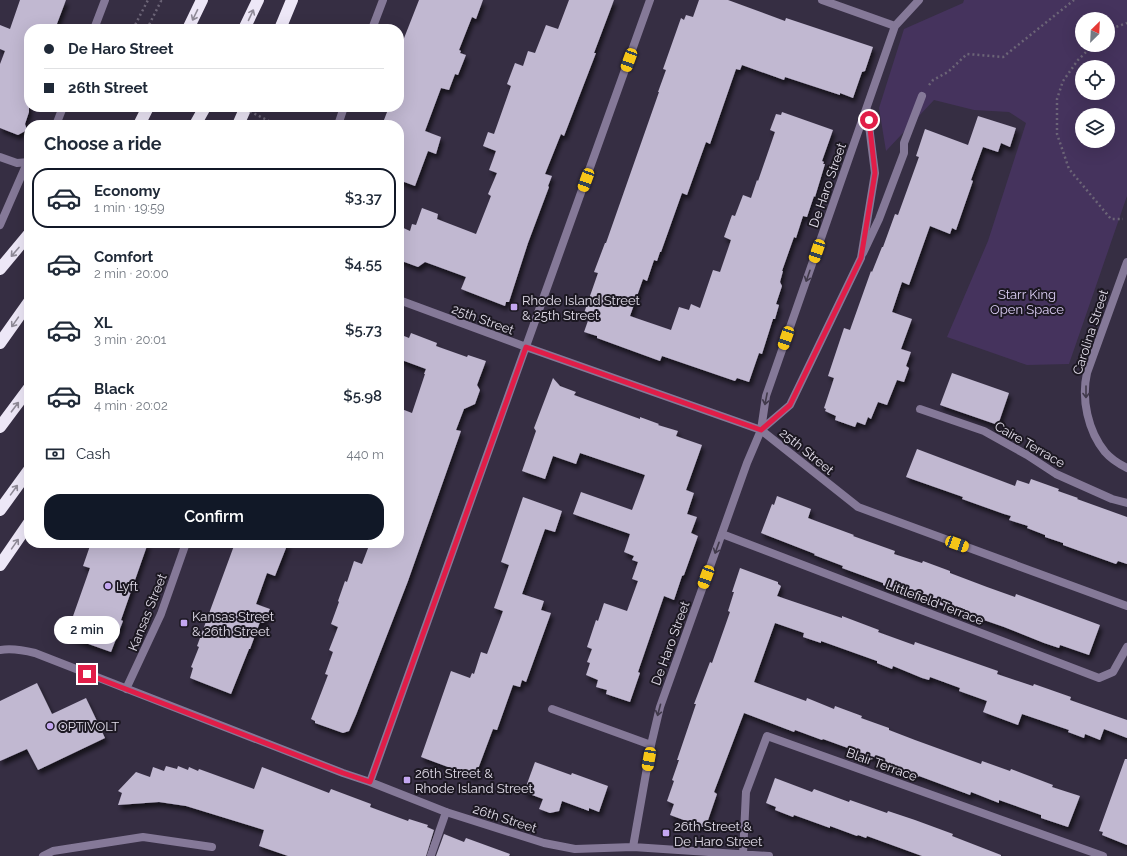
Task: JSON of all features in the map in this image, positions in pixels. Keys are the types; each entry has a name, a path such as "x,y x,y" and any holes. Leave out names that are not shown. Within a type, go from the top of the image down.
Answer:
{"highway":[{"path":"190,24 202,0"},
{"path":"246,24 258,0"},
{"path":"282,24 292,0"},
{"path":"0,269 24,240"},
{"path":"0,342 24,309"},
{"path":"0,426 24,395"},
{"path":"0,510 24,477"},
{"path":"0,565 24,530"}],"street":[{"path":"96,24 105,0"},
{"path":"374,24 383,0"},
{"path":"370,782 650,0"},
{"path":"822,0 895,26"},
{"name":"De Haro Street","path":"633,847 651,745 660,707 747,463 761,430 766,396 895,26 919,0"},
{"path":"861,258 879,219 904,153 904,143 922,96"},
{"name":"De Haro Street","path":"761,430 790,405 861,258 875,173 867,107"},
{"path":"0,157 17,163 24,162"},
{"path":"0,224 24,171"},
{"name":"Carolina Street","path":"1127,262 1086,378 1085,396 1088,418 1098,441 1105,452 1115,462 1127,468"},
{"name":"25th Street","path":"404,302 526,347 761,430 858,508 1127,606"},
{"name":"Caire Terrace","path":"920,409 984,431 1027,455 1056,474 1112,499 1127,503"},
{"name":"Littlefield Terrace","path":"722,534 1099,678 1113,672 1127,647"},
{"name":"Kansas Street","path":"126,689 160,614 184,548"},
{"name":"26th Street","path":"0,650 22,650 35,653 446,812 544,843 575,849 633,847 768,856"},
{"path":"552,709 651,745"},
{"name":"Blair Terrace","path":"743,854 746,792 767,736 1103,856"},
{"path":"431,855 446,812"},
{"path":"43,856 53,851 143,837 212,847"}],"path":[{"path":"136,24 148,0"},
{"path":"150,24 161,1 159,0"},
{"path":"922,96 933,80 948,72 967,54 1003,57 1074,0"},
{"path":"1115,27 1127,23"},
{"path":"1085,52 1063,81 1057,99 1057,134 1069,169 1111,219 1123,219"},
{"path":"251,112 267,120"}],"green space":[{"name":"Starr King Open Space","path":"964,0 1127,0 1127,196 1069,364 1027,365 947,337 988,241 1026,123 1009,112 974,110 934,100 886,151 879,108 904,29 963,3"}],"building":[{"path":"20,0 66,0 57,24 24,24 24,112 29,112 26,120 24,120 24,132 18,135 0,128 0,64 5,51 0,49 0,25 10,29"},
{"path":"419,0 483,0 476,19 472,17 459,50 461,51 460,53 466,55 458,75 455,74 449,90 441,88 425,131 441,137 436,154 428,151 415,186 404,182 404,120 384,120 387,112 404,112 404,38"},
{"path":"569,0 614,0 594,53 596,53 564,136 561,134 545,174 552,176 548,186 549,187 528,243 509,302 506,302 505,306 461,289 466,277 425,262 418,267 404,262 404,228 410,231 412,224 416,225 422,208 438,214 437,219 476,234 491,196 488,194 497,173 489,170 496,151 483,146 488,132 494,134 511,86 507,84 515,63 523,66 528,51 535,53 546,25 558,29"},
{"path":"699,0 728,0 785,21 786,18 873,47 865,71 862,72 853,98 785,77 784,80 742,65 740,70 736,69 710,144 706,142 687,195 682,193 657,261 654,260 647,281 643,279 630,316 671,330 679,307 689,310 691,304 700,308 713,270 720,272 731,240 724,237 732,215 735,216 743,195 751,198 775,132 770,130 776,114 781,115 782,112 833,130 822,161 824,162 823,164 825,164 815,197 814,196 807,217 803,216 796,238 794,237 782,271 780,282 782,286 776,304 779,305 775,319 773,319 762,354 759,353 749,382 737,378 735,381 662,356 660,361 584,332 590,315 584,313 598,273 594,272 606,243 659,92 666,70 663,69 681,18 684,20 686,15 693,17"},
{"path":"978,116 1016,128 1010,147 1001,143 998,152 983,147 971,180 973,181 956,230 952,228 950,234 930,226 909,285 902,282 892,312 912,319 901,349 911,352 906,366 909,368 904,382 897,380 887,405 878,402 871,419 868,417 865,425 857,422 855,427 835,420 836,416 825,411 826,409 824,408 834,378 828,376 844,328 850,330 871,271 872,272 883,247 895,214 898,215 919,157 916,156 925,129 968,145"},
{"path":"411,333 437,343 436,346 467,357 468,355 486,361 477,385 480,390 475,404 464,409 456,430 461,431 408,581 356,715 349,731 343,733 315,723 315,721 311,719 328,675 325,674 333,652 329,650 338,627 331,624 345,581 347,582 354,561 362,564 368,548 404,548 404,410 412,413 426,369 404,361 404,336 409,338"},
{"path":"952,373 1009,393 998,425 940,405"},
{"path":"553,378 560,386 576,392 574,395 678,431 676,436 702,445 686,490 694,493 687,514 697,517 691,533 698,536 674,600 664,596 638,672 640,673 630,702 606,694 607,690 596,687 598,680 586,675 590,663 587,662 592,649 587,647 596,620 598,621 604,603 627,611 638,581 632,579 638,562 632,560 634,556 624,552 630,534 573,514 581,492 632,510 645,475 580,453 576,464 553,456 545,479 522,471 536,431 534,428"},
{"path":"917,449 1015,486 1017,480 1029,484 1031,479 1059,489 1058,491 1078,498 1077,499 1127,517 1127,564 1118,561 1116,564 1063,545 1063,543 1045,537 1045,535 1027,528 1028,526 1009,520 1011,516 906,477"},
{"path":"777,496 811,509 808,518 895,551 894,554 922,563 923,561 987,587 1015,597 1016,594 1100,625 1089,655 1060,645 1059,648 1044,643 1004,627 883,585 883,583 842,568 843,566 814,555 815,554 761,533 772,504 774,505"},
{"path":"523,497 562,511 555,532 545,529 522,594 544,601 541,610 551,613 526,682 522,680 520,687 513,685 497,730 493,729 475,777 421,757 451,671 470,678 472,673 474,674 481,652 487,654 503,611 494,608 509,565 501,562"},
{"name":"Lyft","path":"89,548 146,548 121,620 123,621 111,652 66,636 90,568 83,566"},
{"path":"233,548 286,548 275,576 267,573 256,604 270,609 264,623 260,622 231,694 190,678 193,668 191,667 199,647 197,646"},
{"path":"740,568 778,582 781,586 777,596 842,618 842,616 879,630 878,632 914,645 915,642 998,671 997,674 1033,686 1034,684 1071,697 1070,700 1127,720 1127,738 1104,729 1100,740 1085,734 1084,738 1068,732 1069,730 1022,714 1018,725 983,712 987,701 959,691 960,688 930,677 929,680 922,678 893,666 892,669 877,663 877,661 821,641 821,643 803,637 804,633 775,623 754,682 806,701 807,698 834,709 835,706 862,716 861,718 889,728 889,730 915,740 981,764 982,761 1010,771 1011,769 1053,785 1052,787 1080,796 1068,827 1041,818 1041,815 999,800 999,803 971,792 970,795 919,776 918,777 877,762 878,759 795,730 794,732 744,713 714,792 717,794 706,826 704,825 703,827 670,815 674,804 667,801 674,781 672,780 679,760 677,760 696,704 694,704 710,662 712,663 730,612 728,611 734,592 732,592"},
{"name":"OPTIVOLT","path":"37,683 52,714 86,698 105,738 38,770 27,749 0,761 0,701"},
{"path":"1125,759 1127,759 1127,845 1102,835 1103,832 1099,831"},
{"path":"535,762 608,786 599,812 589,808 589,811 562,801 559,811 550,813 539,809 543,799 524,792"},
{"path":"166,766 177,769 178,766 188,770 189,767 198,771 199,769 254,789 262,767 329,793 331,789 371,804 370,807 408,821 409,819 428,825 427,827 434,830 426,856 288,856 259,846 264,830 186,806 159,802 118,805 122,793 118,791 136,772 150,777 153,767 164,771"},
{"path":"775,778 812,792 814,789 849,802 850,800 887,813 888,811 915,820 953,834 952,836 1001,856 922,856 867,836 866,838 857,836 794,815 793,817 775,810 776,807 766,803"},
{"path":"444,834 464,842 466,838 510,854 509,856 436,856"}],"place":[{"name":"Rhode Island Street & 25th Street","path":"514,307"},
{"name":"Lyft","path":"108,586"},
{"name":"Kansas Street & 26th Street","path":"184,623"},
{"name":"OPTIVOLT","path":"50,726"},
{"name":"26th Street & Rhode Island Street","path":"407,780"},
{"name":"26th Street & De Haro Street","path":"666,833"}],"route":[{"path":"87,674 168,704 343,773 370,782 526,347 761,430 790,405 861,258 875,173 869,120"}]}
